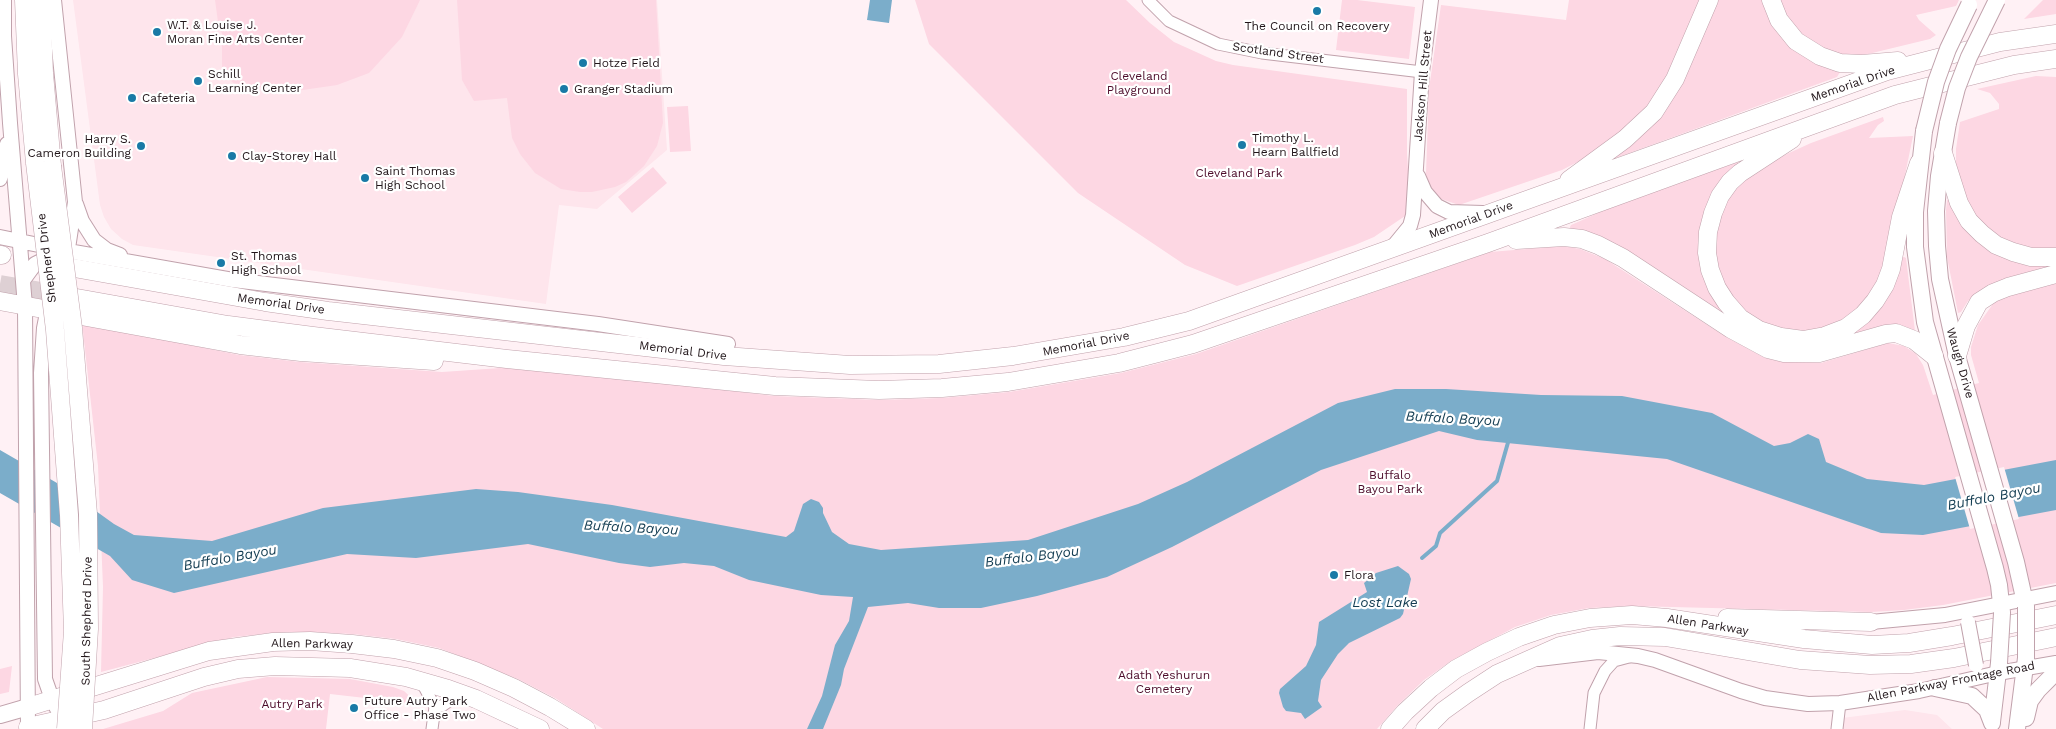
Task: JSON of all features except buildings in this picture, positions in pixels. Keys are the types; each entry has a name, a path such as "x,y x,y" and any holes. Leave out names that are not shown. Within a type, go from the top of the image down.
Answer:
{"main road":[{"name":"Shepherd Drive","path":"24,0 27,74 73,328 88,514"},
{"name":"Shepherd Drive","path":"41,0 44,73 44,164 70,515"},
{"path":"1552,192 1625,139 1654,112 1676,79 1709,0"},
{"path":"1771,0 1780,20 1796,41 1826,58 1840,63 1862,64 1931,59"},
{"name":"Waugh Drive","path":"1997,0 1969,57 1957,88 1948,123 1936,211 1937,246 1944,297 1959,360 2016,562 2025,603 2025,663 2017,729"},
{"name":"Waugh Drive","path":"1970,2 1939,74 1924,131 1914,212 1915,247 1926,322 1995,568 2002,609 1998,668 1991,726"},
{"path":"2000,42 2056,26"},
{"name":"Memorial Drive","path":"74,268 328,311 724,356 850,365 957,362 1013,356 1124,338 1189,320 1878,75 1931,59 2000,42 2056,34"},
{"name":"Memorial Drive","path":"77,298 228,325 507,359 775,386 879,390 942,388 1008,382 1119,363 1193,344 1488,243 1895,95 2014,65 2056,58"},
{"path":"2014,65 2056,72"},
{"path":"1816,123 1740,173 1730,182 1720,196 1713,213 1708,232 1707,253 1710,270 1717,288 1740,318 1759,330 1782,337 1802,340 1825,336 1846,328 1863,315 1886,285 1901,217 1919,163"},
{"path":"1943,153 1959,203 1969,221 1982,234 1996,245 2013,252 2031,257 2056,257"},
{"path":"1488,243 1544,237 1564,237 1582,239 1598,244 1623,258 1751,341 1776,351 1820,353 1886,334 1896,333 1914,340 1937,363"},
{"path":"1959,360 1966,326 1979,302 1993,293 2008,287 2056,274"},
{"path":"0,300 240,345 301,352 474,362 507,359"},
{"path":"728,344 808,356 850,365"},
{"name":"South Shepherd Drive","path":"83,729 89,629 88,514"},
{"name":"South Shepherd Drive","path":"66,726 73,632 70,515"},
{"name":"Allen Parkway","path":"1390,729 1431,688 1456,669 1503,644 1554,625 1590,618 1632,616 1668,618 1804,639 1872,645 1909,643 1952,636 2056,615"},
{"path":"1632,616 1871,622"},
{"name":"Allen Parkway","path":"1425,729 1443,711 1468,692 1498,674 1560,646 1592,639 1620,636 1665,636 1800,660 1870,665 1911,664 1954,658 2056,637"},
{"name":"Allen Parkway","path":"28,706 209,651 273,642 352,644 394,649 437,658 475,671 536,699 586,729"},
{"name":"Allen Parkway","path":"25,728 66,726 104,710 238,669 303,666 350,668 421,681 476,699 540,729"},
{"path":"2021,729 2025,724 2030,701 2044,682 2056,672"},
{"path":"1935,688 1972,696 1987,710 1991,726"},
{"path":"0,715 28,706"},
{"path":"92,729 92,723 96,716 104,710"}],"street":[{"path":"4,0 4,36 10,123 26,306 28,706 25,728"},
{"path":"54,0 76,202 82,221 94,240 108,250 141,264"},
{"name":"Scotland Street","path":"1148,0 1169,21 1218,44 1262,53 1422,72"},
{"name":"Jackson Hill Street","path":"1392,249 1410,226 1414,215 1422,72 1431,0"},
{"path":"0,179 10,123"},
{"name":"Jackson Hill Street","path":"1417,172 1425,192 1437,206 1449,212 1487,213"},
{"path":"66,726 52,699 45,679 41,352 47,310 68,251 76,202"},
{"path":"0,237 68,251 258,283 598,324 728,344"},
{"path":"24,279 38,261 50,255 68,251"},
{"path":"1871,622 1963,617 2002,609 2056,593"},
{"path":"1963,617 1976,665 1973,673 1967,680"},
{"name":"Allen Parkway Frontage Road","path":"1524,661 1598,652 1638,656 1765,698 1808,704 1840,703 1935,688 1967,680 1998,668 2025,663 2056,663"},
{"path":"1590,729 1594,694 1605,671 1614,661 1638,656"},
{"path":"421,681 435,707 432,729"},
{"path":"435,707 442,706 452,699 476,699"},
{"path":"1837,729 1840,703"}],"shaded area":[{"name":"Saint Thomas High School","path":"73,0 657,0 667,150 597,209 559,205 546,304 133,245 122,239 111,229 100,205"},
{"path":"1905,710 1937,715 1952,729 1841,729 1842,718"}],"green space":[{"path":"215,0 420,0 402,37 369,73 337,85 303,90 237,86 222,73 222,33 219,29"},
{"name":"Granger Stadium","path":"457,0 656,0 663,123 657,146 644,166 626,182 615,187 592,192 561,189 535,173 520,154 512,138 507,98 474,101 462,80"},
{"name":"Cleveland Park","path":"915,0 1126,0 1150,23 1174,42 1216,61 1407,89 1407,153 1410,202 1408,214 1374,237 1355,245 1237,286 1185,265 1078,193 929,44"},
{"path":"1342,0 1415,7 1409,59 1336,50"},
{"path":"1569,0 1703,0 1675,68 1641,119 1593,154 1562,170 1459,205 1441,199 1429,188 1426,174 1429,89 1441,5 1566,20"},
{"path":"1716,0 1763,0 1840,72 1837,77 1602,163 1628,145 1663,114 1692,58"},
{"path":"1776,0 1959,0 1956,6 1916,15 1936,35 1930,39 1868,54 1849,56 1836,55 1796,33"},
{"path":"2043,0 2056,0 2056,14 2024,19"},
{"path":"2036,76 2056,77 2056,251 2045,252 2000,241 1969,212 1956,178 1956,149 1960,122 1999,109 1999,104 1990,93 1977,89"},
{"path":"688,106 691,151 670,152 667,107"},
{"path":"1883,117 1884,121 1878,125 1869,138 1913,136 1889,253 1874,295 1846,321 1812,332 1784,332 1748,316 1720,281 1711,246 1725,199 1752,172 1811,143"},
{"path":"1738,162 1738,166 1725,180 1711,200 1705,213 1700,247 1706,279 1723,310 1759,336 1775,341 1799,344 1836,338 1867,319 1878,307 1891,287 1900,255 1906,258 1915,331 1898,326 1886,327 1809,347 1788,347 1766,342 1739,329 1624,252 1600,239 1573,232 1569,229 1571,225 1611,207"},
{"path":"653,167 667,183 632,213 618,197"},
{"path":"1949,199 1964,225 2056,263 2056,268 1981,291 1968,301 1961,312 1958,313 1947,257 1946,210 1947,200"},
{"name":"Buffalo Bayou Park","path":"1563,246 1580,249 1605,259 1726,337 1765,358 1782,362 1821,363 1888,343 1904,346 1916,354 1923,365 1933,395 1979,383 1971,355 1971,347 1978,325 1995,301 2014,291 2056,281 2056,583 1943,605 1904,610 1871,612 1632,606 1589,608 1551,615 1515,627 1451,661 1424,680 1377,729 603,729 555,698 518,679 439,648 396,639 310,632 234,637 101,672 103,587 98,466 82,323 239,355 300,362 442,372 530,366 774,396 879,400 942,398 1009,392 1121,373 1196,354 1490,252"},
{"path":"12,666 9,692 0,694 0,669"},
{"name":"Autry Park","path":"267,677 350,679 393,687 404,691 418,704 330,694 326,729 103,729 163,711 192,693"}],"water":[{"path":"870,0 892,0 889,23 867,20"},
{"name":"Buffalo Bayou","path":"1395,389 1446,389 1541,395 1622,396 1712,413 1774,446 1790,443 1808,434 1819,439 1826,462 1867,479 1924,485 2056,460 2056,510 1923,535 1881,533 1667,459 1477,440 1439,431 1321,470 1172,547 1107,577 1037,596 981,608 939,608 908,603 868,607 844,669 841,685 823,729 807,729 822,696 835,645 849,621 853,597 821,595 749,580 714,566 684,563 650,567 619,563 528,544 416,558 347,554 174,593 132,580 110,556 0,493 0,450 57,483 114,524 134,535 212,541 323,508 476,489 518,492 612,505 786,537 794,531 803,504 811,499 819,502 823,508 823,513 832,532 849,544 881,550 1028,540 1138,504 1187,482 1338,403"},
{"name":"Lost Lake","path":"1398,566 1409,574 1411,579 1403,614 1400,618 1349,643 1338,654 1321,680 1318,701 1322,707 1305,719 1301,713 1286,711 1279,693 1280,689 1306,666 1316,645 1319,622 1367,592 1364,583 1376,573"}],"pier":[{"path":"2004,467 2019,519 1970,529 1955,477"}],"waterway":[{"path":"1422,558 1436,546 1440,533 1497,481 1509,439"}],"tunnel":[{"path":"0,284 63,295"}],"place":[{"name":"The Council on Recovery","path":"1317,11"},
{"name":"W.T. & Louise J. Moran Fine Arts Center","path":"157,32"},
{"name":"Hotze Field","path":"583,63"},
{"name":"Schill Learning Center","path":"198,81"},
{"name":"Granger Stadium","path":"564,89"},
{"name":"Cafeteria","path":"132,98"},
{"name":"Timothy L. Hearn Ballfield","path":"1242,145"},
{"name":"Harry S. Cameron Building","path":"141,146"},
{"name":"Clay-Storey Hall","path":"232,156"},
{"name":"Saint Thomas High School","path":"365,178"},
{"name":"St. Thomas High School","path":"221,263"},
{"name":"Flora","path":"1334,575"},
{"name":"Future Autry Park Office - Phase Two","path":"354,708"}],"park label":[{"name":"Cleveland Playground","path":"1139,83"},
{"name":"Adath Yeshurun Cemetery","path":"1164,682"}]}
